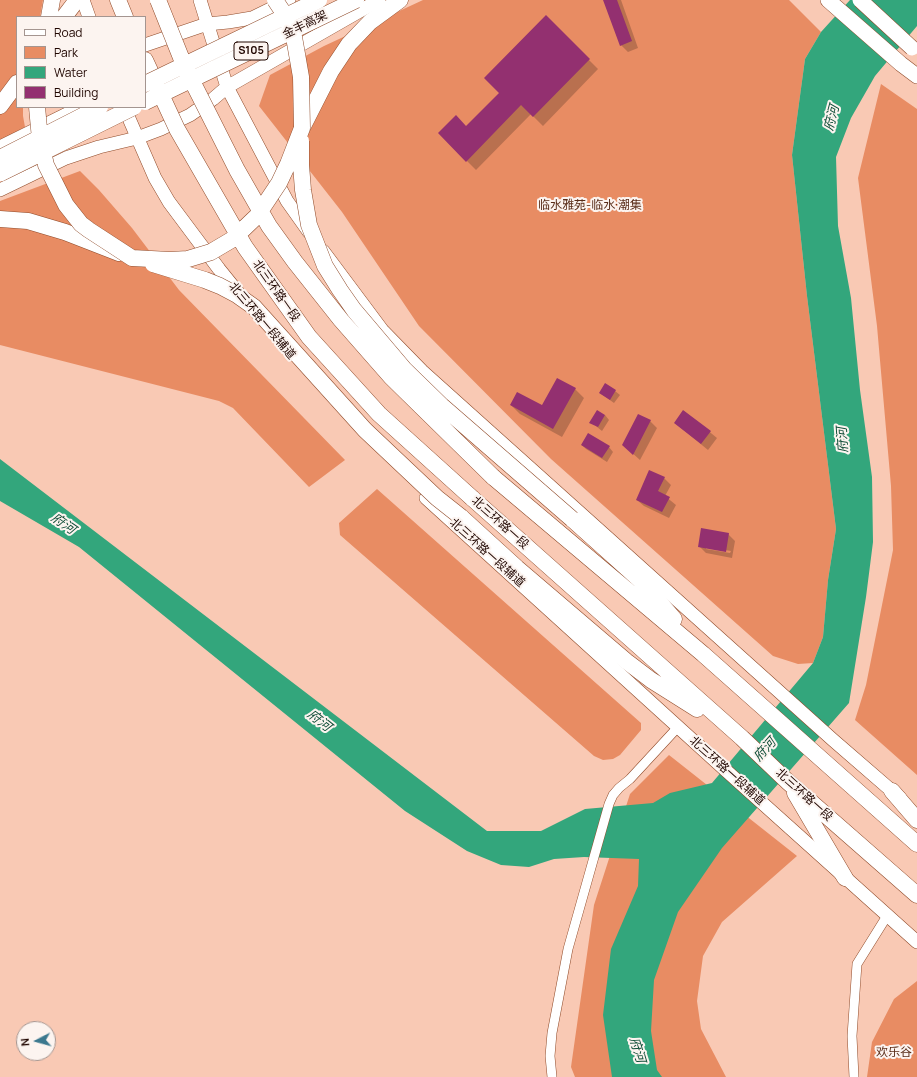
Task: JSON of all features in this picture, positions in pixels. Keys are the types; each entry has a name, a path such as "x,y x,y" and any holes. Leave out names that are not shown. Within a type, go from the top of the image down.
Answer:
{"highway":[{"path":"49,16 52,0"},
{"path":"65,16 77,0"},
{"path":"118,0 125,16"},
{"path":"158,0 188,74 237,170 269,226 295,262 341,320 391,377 493,477 704,654 917,844"},
{"path":"276,0 287,18 296,43 301,77 302,128 300,165 309,225 325,266 340,290 354,310 404,368 442,406 640,580 704,654"},
{"name":"金丰高架","path":"152,86 319,0"},
{"name":"金丰高架","path":"146,102 356,0"},
{"path":"37,108 40,139 46,165 66,205 81,224 132,258 170,260 188,258 211,252 233,239 257,216 270,197 288,164 302,128 331,71 349,44 370,22 400,0"},
{"name":"北三环路一段","path":"146,64 152,86 245,247 309,337 379,414 742,738 788,782 917,895"},
{"path":"0,106 16,84"},
{"path":"0,168 98,108"},
{"path":"0,168 132,108"},
{"path":"0,219 28,221 65,232 132,258 205,280 237,295 254,307 365,430 437,498 626,661 652,680 742,738"},
{"path":"788,782 845,878"},
{"path":"892,792 917,820"}],"main road":[{"path":"83,0 89,16"},
{"path":"200,0 227,87 287,201 382,330 422,371 779,692 917,813"},
{"path":"146,45 207,24 252,18 290,0"},
{"name":"S105","path":"227,87 379,0"},
{"path":"828,0 901,64 917,76"},
{"path":"860,0 915,50"},
{"path":"0,190 66,158 99,147 137,138 161,129 190,114 213,99 227,87"},
{"path":"0,147 79,108"},
{"name":"北三环路一段辅道","path":"124,108 155,178 182,221 219,269 315,384 375,448 445,515 917,942"}],"street":[{"path":"552,1077 550,1056 552,1032 568,949 609,804 613,795 619,788 630,779 678,727"},
{"path":"854,1077 852,1036 857,964 887,916"}],"green space":[{"path":"0,0 43,0 40,16 16,16 16,108 23,108 25,127 0,140"},
{"name":"临水雅苑-临水·潮集","path":"423,0 789,0 821,32 805,59 792,155 807,296 836,529 828,580 823,637 813,663 798,664 773,656 551,459 419,326 342,212 259,106 270,75 324,46"},
{"path":"881,84 917,109 917,775 855,720 866,685 893,550 891,486 877,326 858,178"},
{"path":"80,171 99,190 132,228 179,290 345,460 309,487 233,408 219,401 0,345 0,201"},
{"path":"377,489 641,723 641,730 620,755 613,759 603,760 594,756 340,535 339,523"},
{"path":"669,755 797,856 722,922 703,956 697,1001 701,1029 726,1077 575,1077 571,1067 594,905 630,794"},
{"name":"欢乐谷","path":"917,981 917,1077 867,1077 872,1042 894,999"}],"water":[{"name":"府河","path":"850,0 917,0 917,26 875,76 851,118 836,157 838,226 851,298 860,390 872,477 873,542 849,703 722,848 678,912 654,980 651,1031 657,1070 662,1077 612,1077 603,1015 611,949 638,886 639,859 584,857 554,859 529,867 501,865 467,851 405,811 79,547 0,501 0,459 487,831 541,831 585,809 653,803 670,793 712,783 813,663 823,637 828,580 836,529 807,296 792,155 805,59 821,32"}],"building":[{"path":"603,0 617,0 632,41 620,46"},
{"path":"546,15 590,59 533,117 521,105 466,162 438,133 456,115 466,126 499,93 484,78"},
{"path":"557,378 576,388 553,429 510,405 517,392 542,405"},
{"path":"605,383 616,390 610,400 599,393"},
{"path":"597,410 605,415 598,427 589,423"},
{"path":"683,410 711,431 701,444 674,423"},
{"path":"638,414 651,420 633,455 622,445"},
{"path":"588,433 610,446 602,458 581,445"},
{"path":"649,470 665,477 658,491 670,497 662,512 636,500"},
{"path":"701,528 729,533 726,552 698,547"}]}
